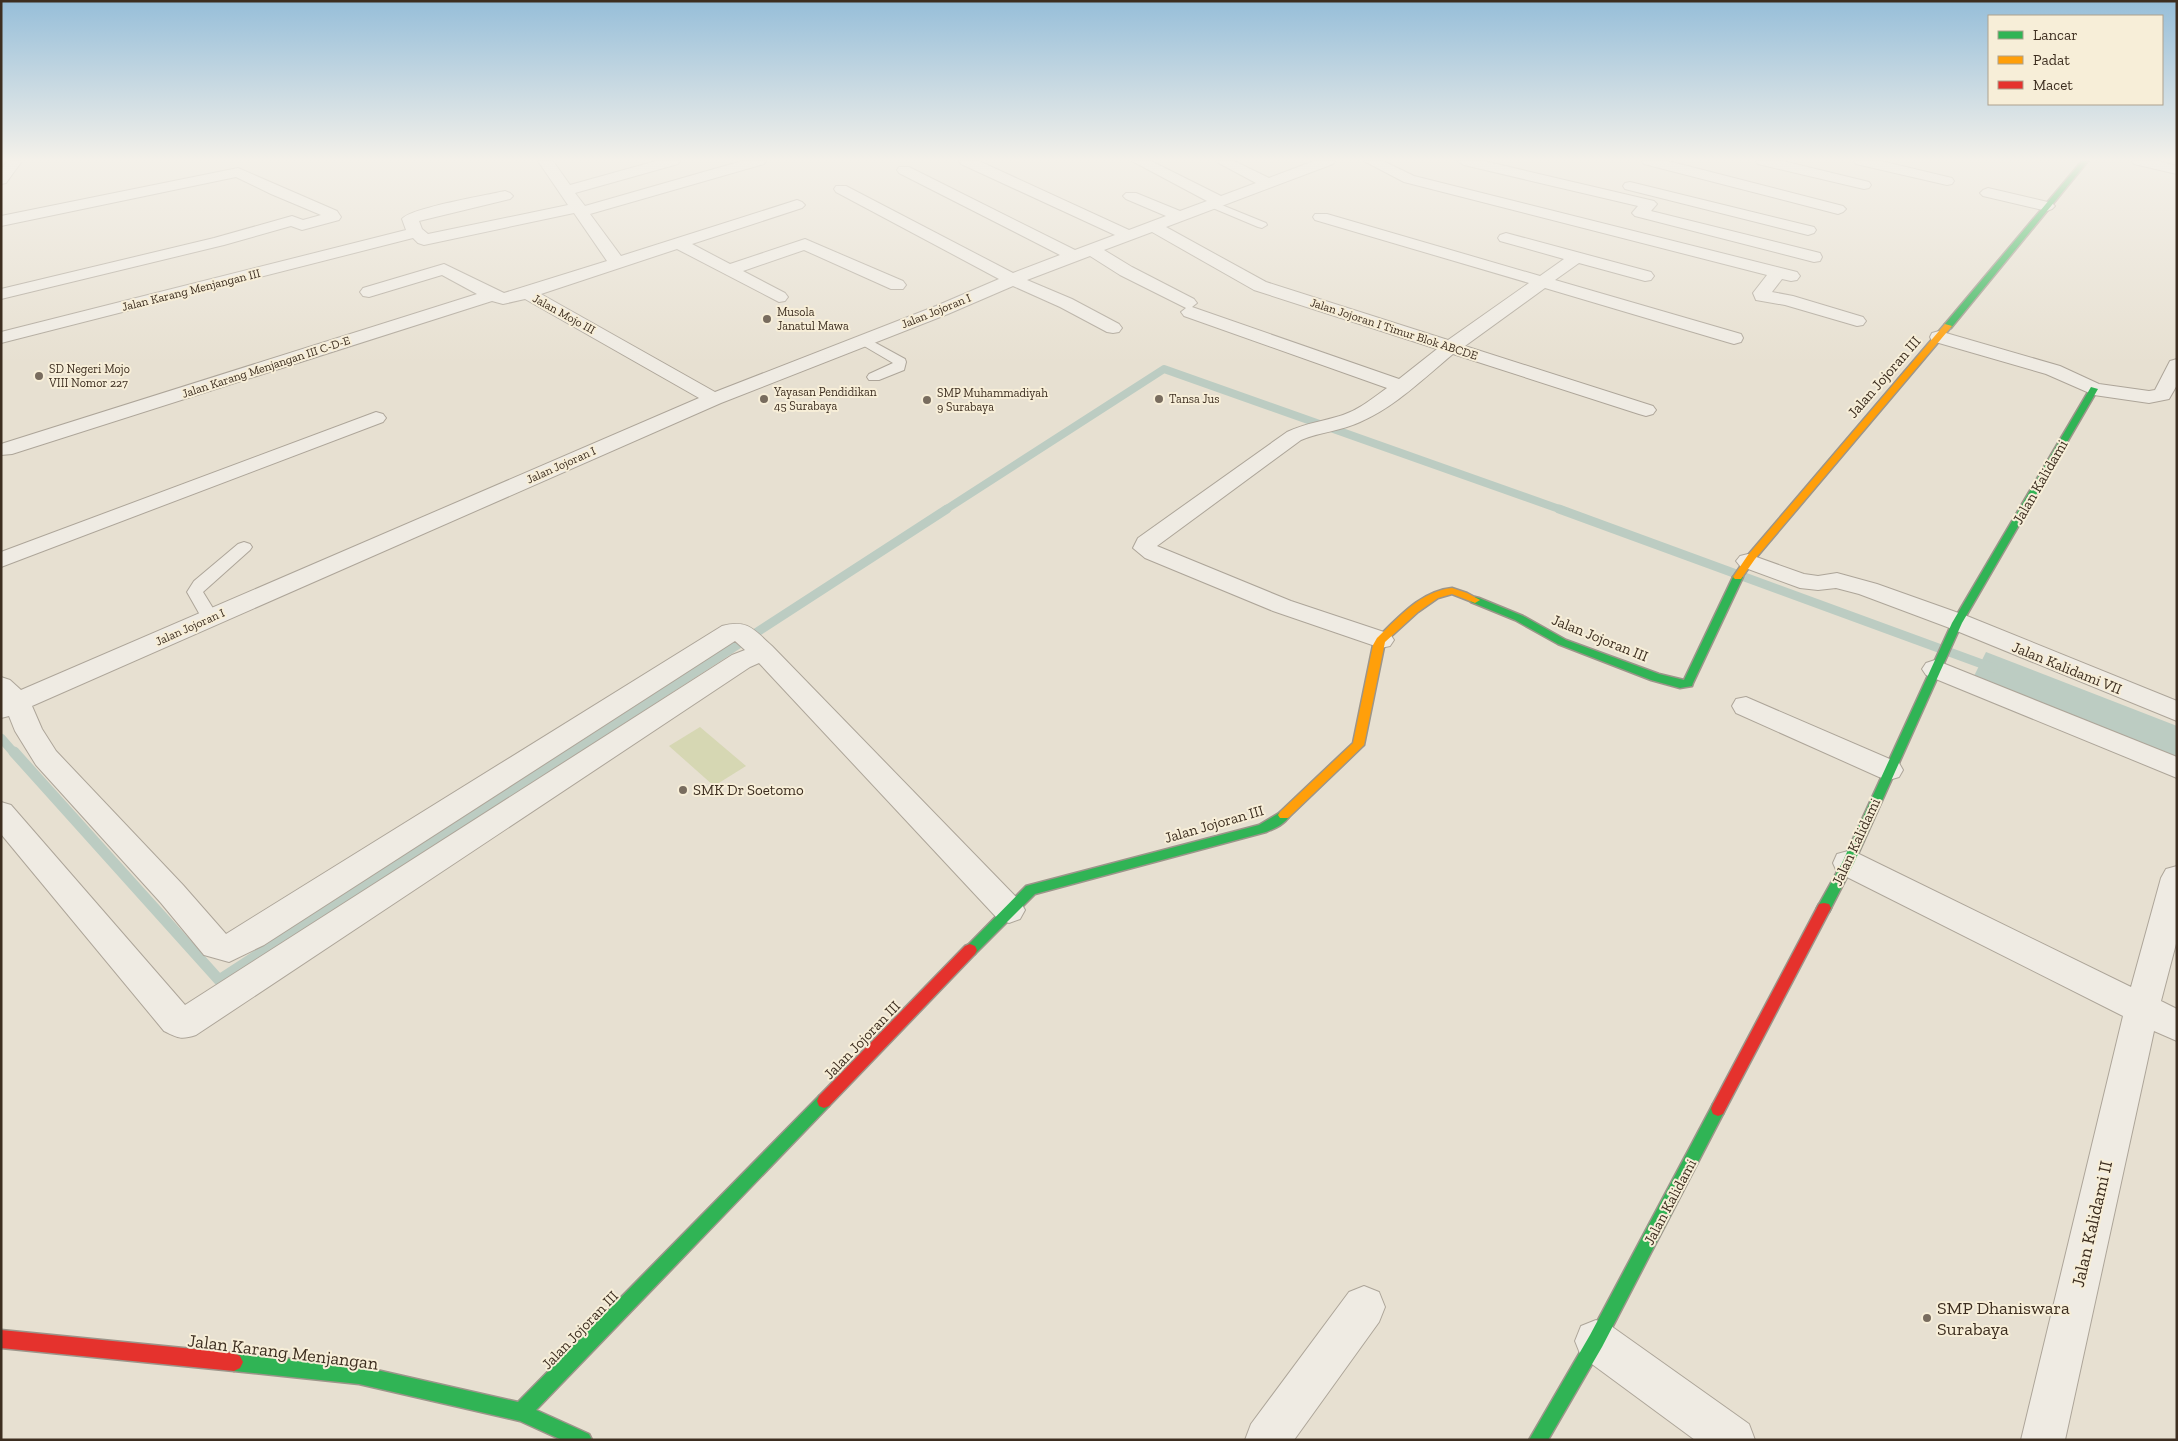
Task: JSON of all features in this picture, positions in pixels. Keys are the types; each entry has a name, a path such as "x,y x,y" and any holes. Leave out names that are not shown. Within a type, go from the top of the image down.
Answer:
{"street":[{"path":"1,294 218,242 266,228"},
{"path":"414,228 424,240 485,228"},
{"path":"592,228 617,263"},
{"name":"Jalan Mojo III","path":"527,293 724,228"},
{"path":"916,228 1014,280 1066,303 1113,328"},
{"path":"1019,228 1074,256"},
{"path":"1111,228 1128,236"},
{"name":"Jalan Jojoran I","path":"7,701 210,618 714,398 1036,270 1147,228"},
{"name":"Jalan Jojoran I Timur Blok ABCDE","path":"1156,228 1260,286 1646,410"},
{"path":"1359,228 1734,338"},
{"path":"1604,228 1785,274 1762,293 1762,296 1787,300 1857,321"},
{"path":"1700,228 1814,256"},
{"path":"1801,228 1808,230"},
{"name":"Jalan Jojoran III","path":"521,1412 1008,910 1031,890 1036,887 1262,829 1278,821 1353,752 1358,745 1375,655 1381,640 1408,615 1445,590 1450,590 1519,618 1562,642 1685,685 1690,681 1733,585 1747,562 1939,337 2029,228"},
{"name":"Jalan Karang Menjangan III","path":"1,338 416,232"},
{"path":"1506,238 1645,276"},
{"path":"678,243 780,297"},
{"path":"729,270 805,244 897,286"},
{"path":"1091,249 1189,308 1400,386"},
{"path":"1381,640 1288,608 1154,553 1145,548 1146,543 1294,436 1351,418 1372,409 1451,347 1577,257"},
{"path":"369,292 444,269 492,295"},
{"path":"1036,270 1063,284"},
{"name":"Jalan Mojo III","path":"527,293 714,398"},
{"name":"Jalan Karang Menjangan III C-D-E","path":"5,450 492,295 503,299 527,293"},
{"path":"1939,337 2053,370 2094,390 2157,396 2177,402"},
{"path":"2157,396 2162,394 2177,365"},
{"name":"Jalan Kalidami","path":"1538,1440 1596,1341 1848,863 1957,623 2094,390"},
{"path":"1,560 376,418"},
{"name":"Jalan Kalidami VII","path":"1747,562 1800,581 1818,583 1837,580 1868,589 2177,712"},
{"path":"1,812 179,1023 191,1021 253,957 734,630 754,643 1008,910"},
{"path":"253,957 732,666 754,643"},
{"path":"1936,667 2177,768"},
{"path":"7,701 46,758 172,894 216,945 253,957"},
{"path":"1746,706 1890,770"},
{"path":"1848,863 2177,1026"},
{"name":"Jalan Kalidami II","path":"2043,1440 2142,1008 2177,878"},
{"path":"1267,1440 1364,1307"},
{"name":"Jalan Karang Menjangan","path":"1,1339 359,1375 521,1412 583,1440"},
{"path":"1596,1341 1733,1440"}],"lane":[{"path":"863,340 900,362 899,367 874,377"},
{"path":"210,618 196,592 200,585 244,546"}],"green space":[{"path":"700,727 746,766 714,786 669,746"}],"shaded area":[{"path":"1986,652 2177,726 2177,763 1972,680"}],"waterway":[{"path":"945,510 1164,369 1562,510"},
{"path":"569,754 947,509"},
{"path":"1559,509 1993,668"},
{"path":"1,738 15,754"},
{"path":"14,752 219,980 571,752"}],"traffic: fast":[{"path":"1948,326 2029,228"},
{"path":"1824,908 1848,863 1957,623 2094,389"},
{"path":"1475,600 1519,618 1562,642 1655,677 1680,684 1688,683 1738,577"},
{"path":"970,950 1031,890 1262,829 1278,821 1284,815"},
{"path":"521,1412 824,1101"},
{"path":"1538,1440 1596,1341 1718,1109"},
{"path":"234,1362 359,1375 521,1412 583,1440"}],"traffic: slow":[{"path":"1738,577 1751,557 1948,326"},
{"path":"1284,815 1358,745 1378,645 1381,640 1414,610 1434,596 1452,591 1475,600"}],"traffic: jam":[{"path":"1718,1109 1824,908"},
{"path":"824,1101 970,950"},
{"path":"1,1339 234,1362"}],"place":[{"name":"Musola Janatul Mawa","path":"767,319"},
{"name":"SD Negeri Mojo VIII Nomor 227","path":"39,376"},
{"name":"Yayasan Pendidikan 45 Surabaya","path":"764,399"},
{"name":"Tansa Jus","path":"1159,399"},
{"name":"SMP Muhammadiyah 9 Surabaya","path":"927,400"},
{"name":"SMK Dr Soetomo","path":"683,790"},
{"name":"SMP Dhaniswara Surabaya","path":"1927,1318"}]}
